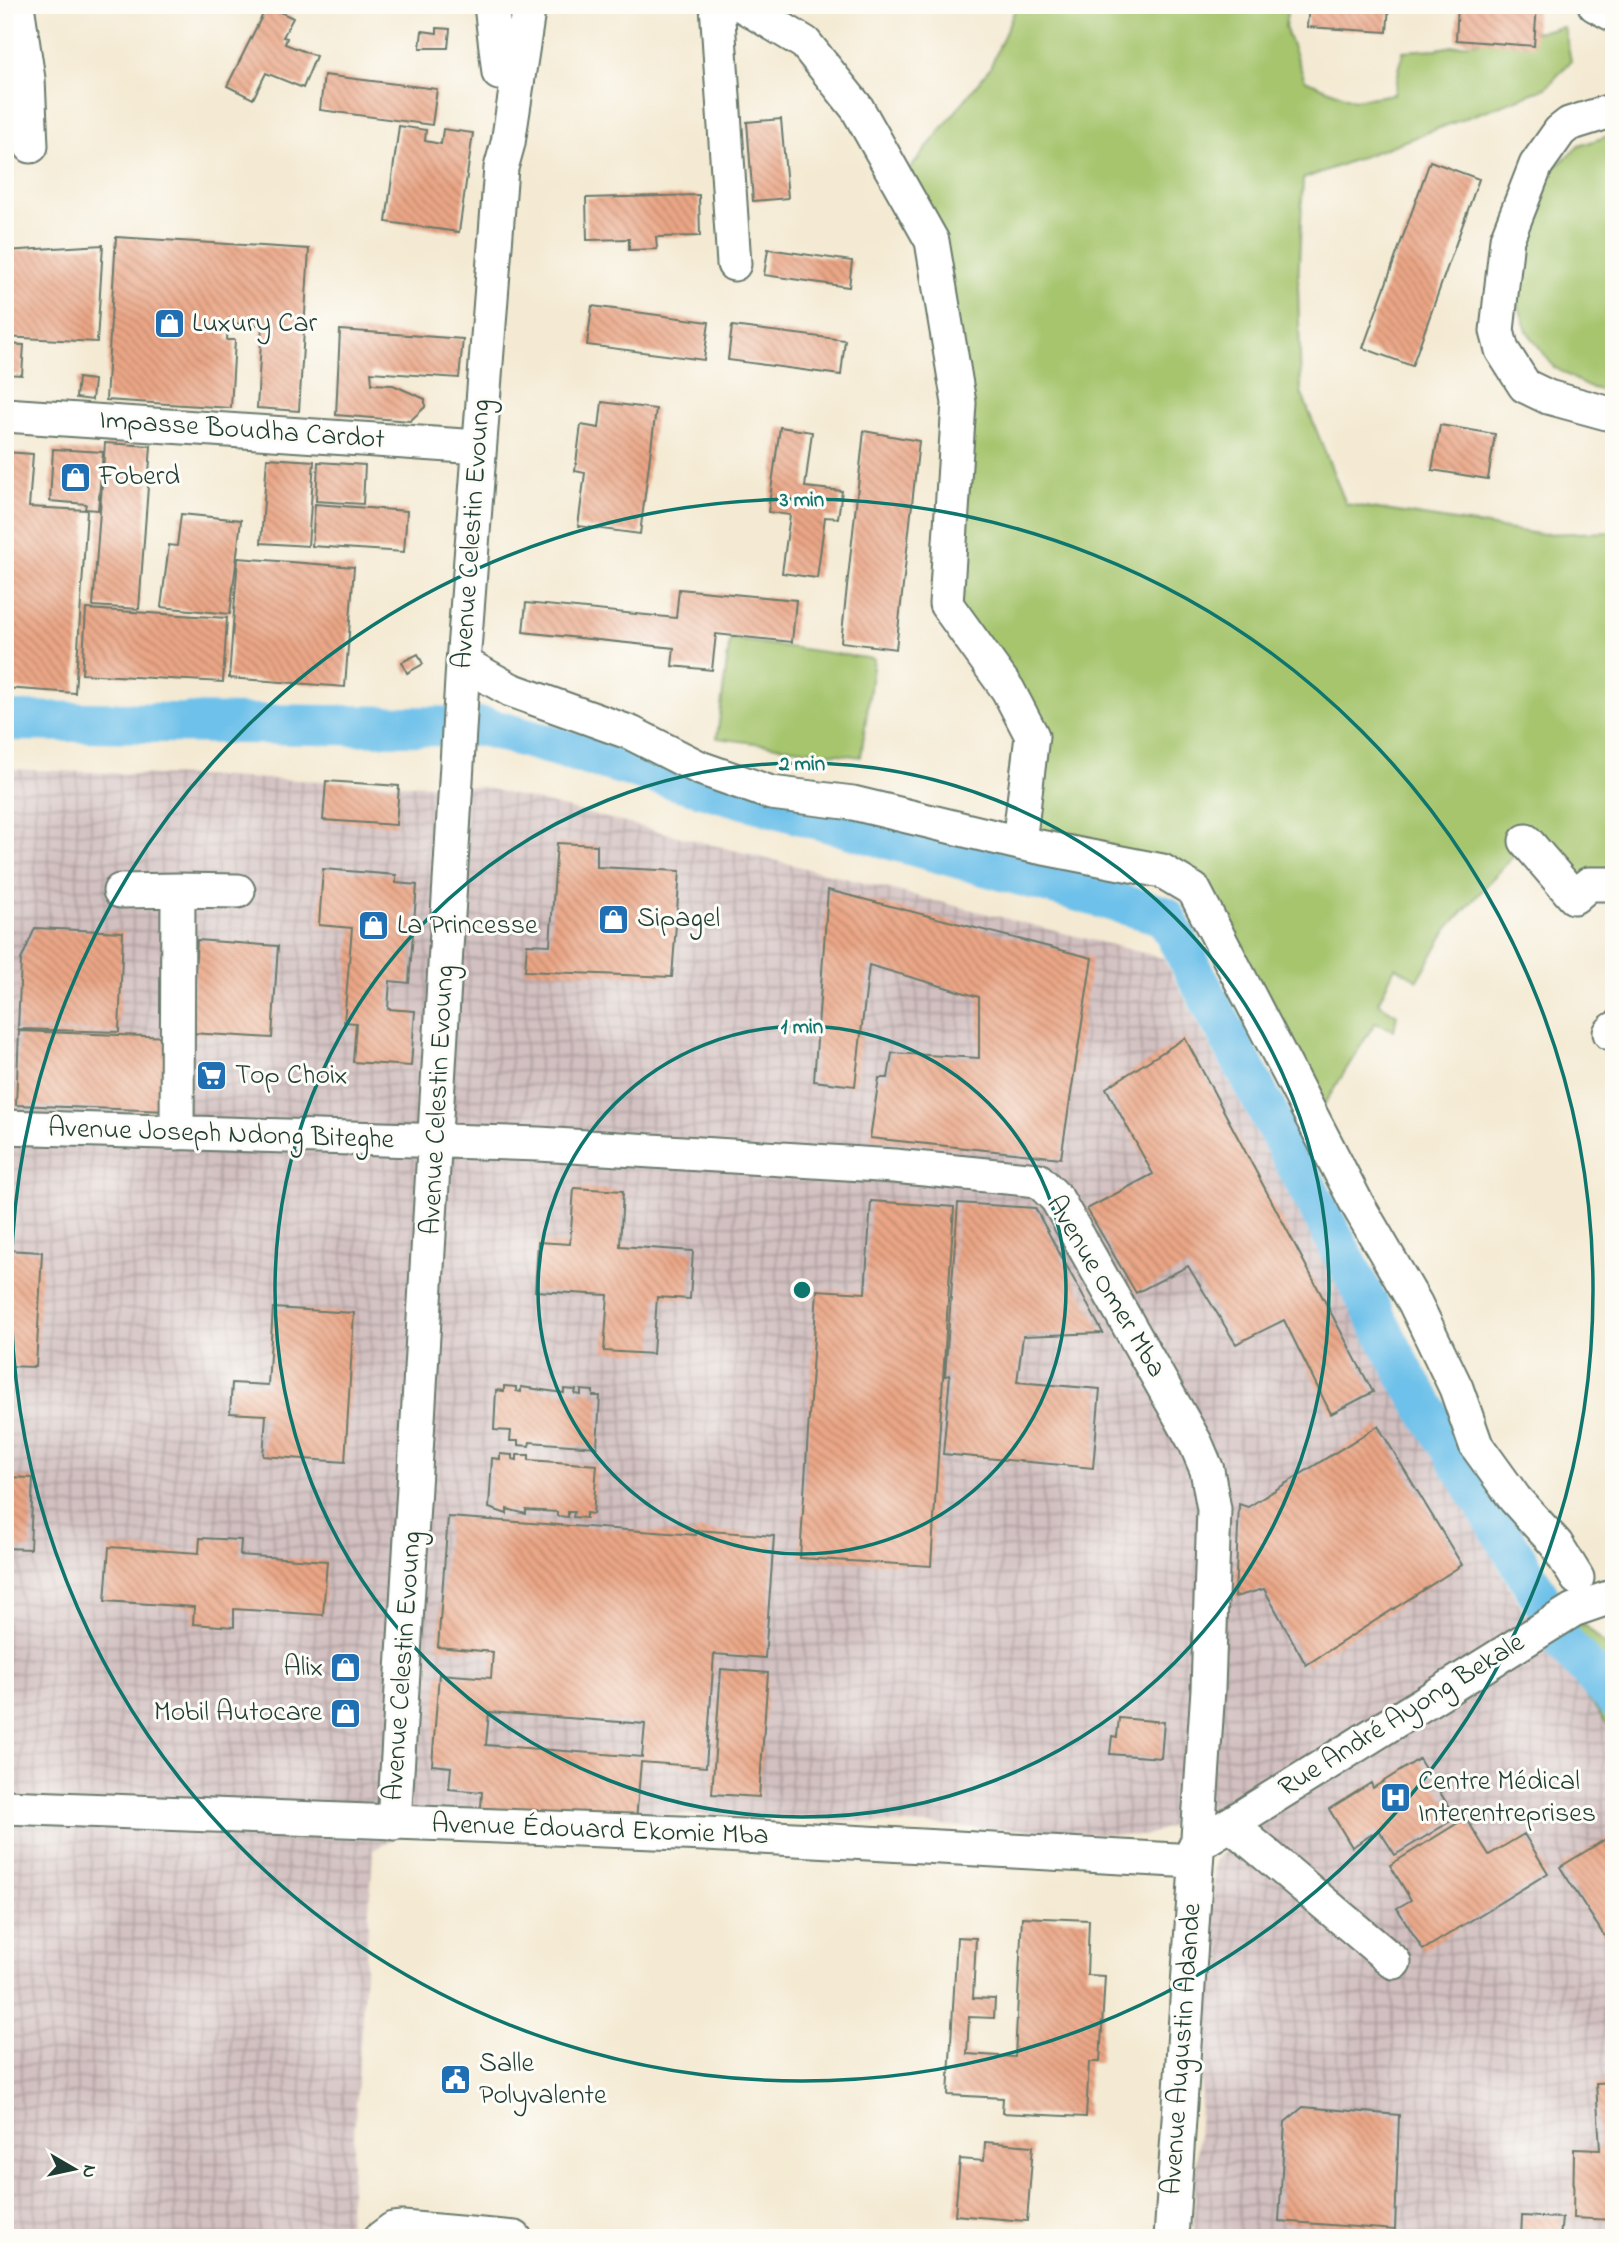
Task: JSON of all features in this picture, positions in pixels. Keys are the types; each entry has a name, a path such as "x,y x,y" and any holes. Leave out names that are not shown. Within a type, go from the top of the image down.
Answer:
{"street":[{"path":"17,5 28,79 31,146"},
{"path":"491,5 499,73 495,142 501,168"},
{"path":"717,5 734,264"},
{"path":"742,5 805,43 857,108 932,241 959,403 946,604 1008,690 1032,736 1019,843"},
{"path":"1595,5 1614,15"},
{"path":"499,73 520,10"},
{"path":"501,168 508,143 520,10"},
{"path":"1614,110 1569,124 1560,131 1536,165 1507,239 1497,331 1502,350 1525,386 1548,397 1614,415"},
{"name":"Avenue Celestin Evoung","path":"394,1823 437,1141 462,679 501,168"},
{"name":"Impasse Boudha Cardot","path":"5,415 479,447"},
{"path":"462,679 512,690 631,733 699,768 771,793 853,803 1019,843 1161,871 1194,890 1356,1202 1415,1303 1456,1388 1476,1445 1515,1499 1556,1544 1577,1577"},
{"path":"1526,841 1574,897 1589,884 1614,884"},
{"path":"177,1133 178,890"},
{"path":"120,891 238,891"},
{"name":"Avenue Joseph Ndong Biteghe","path":"5,1127 437,1141"},
{"name":"Avenue Omer Mba","path":"437,1141 539,1144 894,1166 1038,1180 1057,1199 1076,1230 1175,1405 1207,1470 1214,1509 1213,1576 1208,1689 1195,1853"},
{"name":"Rue André Ayong Bekale","path":"1195,1853 1230,1824 1573,1610 1614,1596"},
{"name":"Avenue Édouard Ekomie Mba","path":"5,1807 1195,1853"},
{"path":"1230,1824 1394,1962"},
{"name":"Avenue Augustin Adande","path":"1171,2238 1195,1853"},
{"path":"381,2238 393,2229 403,2228 515,2238"}],"shaded area":[{"path":"5,769 482,787 1163,958 1343,1296 1529,1621 1260,1793 1144,1836 726,1815 447,1810 373,1850 347,2238 5,2238"},
{"path":"1546,1642 1614,1733 1614,2238 1192,2238 1215,1860 1253,1821"}],"green space":[{"path":"1017,5 1288,5 1285,27 1305,80 1354,100 1394,94 1403,51 1436,49 1564,27 1571,61 1546,88 1303,179 1298,285 1301,392 1346,504 1538,534 1614,532 1614,884 1589,884 1526,842 1448,928 1418,980 1395,967 1378,1003 1397,1015 1394,1030 1375,1023 1314,1121 1194,890 1019,843 1032,736 946,604 959,403 899,183 990,68"},
{"path":"1614,134 1614,393 1588,387 1554,367 1527,331 1513,289 1519,238 1536,194 1554,168 1579,146"},
{"path":"730,639 874,659 861,757 717,738"},
{"path":"1580,1620 1614,1654 1614,1733 1546,1642"}],"building":[{"path":"1309,5 1389,5 1387,32 1307,27"},
{"path":"1458,5 1537,5 1534,46 1456,40"},
{"path":"267,6 293,18 283,37 287,38 285,44 316,56 303,88 266,73 253,99 227,86"},
{"path":"437,28 450,29 448,48 420,48 422,31 437,33"},
{"path":"324,75 437,89 432,125 320,110"},
{"path":"781,119 788,198 753,201 747,122"},
{"path":"399,126 426,130 425,141 441,144 443,129 473,133 459,232 386,222"},
{"path":"1430,161 1479,179 1412,366 1363,348"},
{"path":"699,195 700,236 656,237 657,249 629,250 629,239 587,240 586,198"},
{"name":"Luxury Car","path":"116,237 309,249 299,411 257,408 262,325 228,323 227,340 235,340 231,408 106,400"},
{"path":"103,245 97,342 5,337 5,251"},
{"path":"768,249 852,261 849,287 764,275"},
{"path":"592,306 709,322 704,360 587,345"},
{"path":"732,326 845,340 841,375 728,360"},
{"path":"340,330 463,339 459,378 371,372 372,384 393,385 425,399 425,407 410,421 336,415"},
{"path":"5,344 24,345 22,375 5,374"},
{"path":"78,378 94,380 92,400 76,398"},
{"path":"602,402 656,409 640,534 578,526 585,473 575,471 581,425 599,428"},
{"path":"1440,425 1495,434 1488,479 1432,470"},
{"path":"780,427 812,432 805,487 842,491 838,518 825,517 817,578 782,573 790,515 768,512"},
{"path":"864,431 919,441 896,649 841,642"},
{"path":"105,443 151,446 139,609 93,606"},
{"name":"Foberd","path":"53,449 103,452 98,510 85,509 86,504 50,501"},
{"path":"5,452 33,454 29,507 87,510 75,693 5,688"},
{"path":"267,458 314,461 308,546 261,543"},
{"path":"318,462 365,465 363,504 316,501"},
{"path":"315,504 407,511 404,552 312,546"},
{"path":"181,514 241,520 230,614 161,607 169,545 177,546"},
{"path":"238,558 354,567 345,687 229,678"},
{"path":"679,589 796,600 792,642 716,634 712,670 672,666 674,648 523,632 526,603 676,618"},
{"path":"86,609 227,618 223,682 82,674"},
{"path":"418,654 423,664 407,673 402,662"},
{"path":"326,781 399,786 396,825 323,820"},
{"name":"Sipagel","path":"557,843 597,845 597,867 680,871 672,977 525,971 527,944 550,945"},
{"path":"323,869 396,875 396,883 417,885 409,983 390,981 388,1009 415,1011 411,1066 353,1062 356,1023 344,1022 352,928 319,925"},
{"path":"828,890 1092,958 1061,1158 870,1138 879,1078 888,1078 892,1053 979,1058 979,997 869,965 855,1086 814,1081"},
{"path":"35,928 123,932 119,1032 18,1029 21,960"},
{"path":"197,940 278,946 272,1038 191,1033"},
{"path":"19,1031 170,1037 167,1111 16,1105"},
{"path":"1185,1038 1373,1392 1331,1414 1284,1320 1236,1344 1188,1266 1136,1293 1087,1209 1153,1174 1106,1088"},
{"path":"574,1188 623,1191 620,1246 693,1251 690,1299 657,1297 653,1354 604,1351 608,1295 535,1291 538,1242 570,1244"},
{"path":"871,1201 954,1207 931,1566 800,1558 817,1290 865,1293"},
{"path":"958,1203 1035,1208 1103,1333 1023,1336 1017,1382 1100,1389 1093,1468 943,1454 950,1375 945,1376"},
{"path":"5,1250 42,1252 36,1367 5,1366"},
{"path":"273,1308 354,1313 345,1462 263,1456 266,1415 230,1413 232,1383 268,1385"},
{"path":"504,1386 516,1387 516,1391 521,1392 521,1387 564,1393 564,1389 576,1390 575,1394 581,1395 581,1390 593,1391 593,1396 600,1396 597,1447 530,1442 529,1446 510,1441 511,1431 494,1430 496,1390 504,1391"},
{"path":"1378,1426 1462,1565 1306,1665 1264,1589 1235,1597 1239,1504 1248,1507"},
{"path":"500,1454 512,1455 512,1459 517,1460 517,1455 529,1455 529,1460 597,1465 593,1514 586,1513 586,1518 573,1517 574,1512 568,1512 568,1517 557,1516 557,1512 526,1510 526,1514 507,1509 507,1514 489,1508 492,1458 500,1459"},
{"path":"5,1477 33,1478 30,1549 5,1548"},
{"path":"448,1517 696,1535 697,1530 774,1536 765,1658 714,1654 706,1767 641,1762 636,1821 481,1808 482,1792 449,1789 451,1767 432,1765 439,1674 491,1678 493,1652 438,1647","holes":["489,1712 645,1724 642,1757 486,1745"]},
{"path":"200,1538 241,1540 240,1555 327,1561 323,1615 234,1609 234,1627 193,1624 194,1607 105,1601 109,1547 199,1553"},
{"path":"721,1669 768,1673 759,1797 712,1794"},
{"path":"1119,1718 1164,1722 1161,1758 1110,1754 1112,1736 1117,1737"},
{"name":"Centre Médical Interentreprises","path":"1419,1759 1456,1818 1395,1855 1379,1830 1352,1847 1329,1809 1371,1783 1373,1788"},
{"path":"1466,1818 1489,1855 1524,1834 1548,1873 1423,1950 1397,1908 1411,1900 1390,1865"},
{"path":"1614,1834 1614,1951 1560,1867"},
{"path":"1022,1917 1089,1920 1087,1975 1105,1976 1100,2062 1089,2062 1086,2117 1002,2113 1003,2098 948,2095 957,1937 976,1938 973,1998 995,1999 994,2018 969,2017 967,2054 1015,2057"},
{"path":"1614,2082 1614,2220 1573,2218 1574,2149 1600,2150 1596,2083"},
{"path":"1303,2107 1399,2115 1395,2230 1279,2221 1285,2122"},
{"path":"985,2142 1033,2146 1027,2221 955,2215 960,2159 984,2161"},
{"path":"1522,2216 1562,2218 1560,2238 1521,2238"}],"waterway":[{"path":"5,721 485,727 1165,916 1406,1375 1542,1600 1565,1644 1614,1698"}],"place":[{"name":"Luxury Car","path":"169,324"},
{"name":"Foberd","path":"76,477"},
{"name":"Sipagel","path":"614,919"},
{"name":"La Princesse","path":"374,926"},
{"name":"Top Choix","path":"212,1076"},
{"name":"Alix","path":"346,1668"},
{"name":"Mobil Autocare","path":"345,1713"},
{"name":"Centre Médical Interentreprises","path":"1395,1798"},
{"name":"Salle Polyvalente","path":"456,2080"}]}
